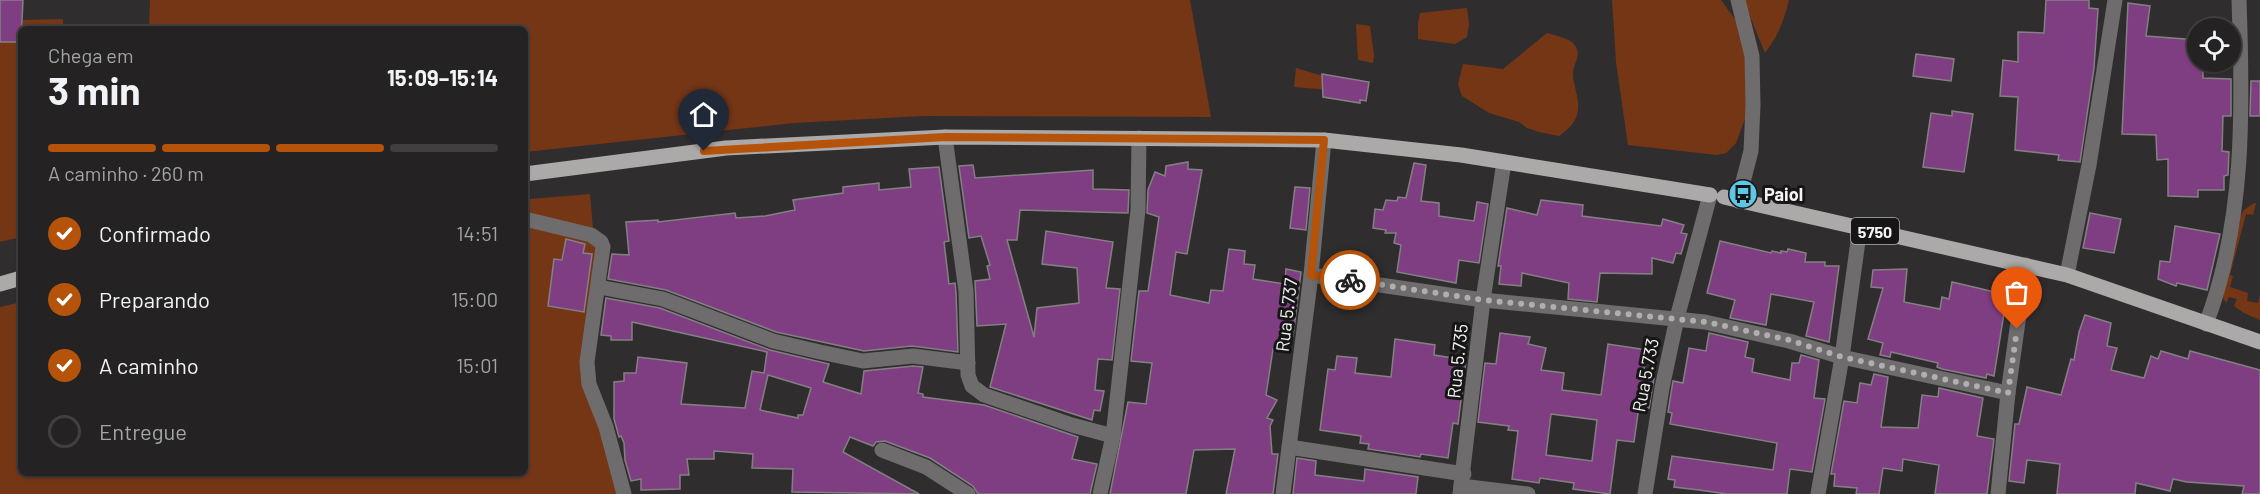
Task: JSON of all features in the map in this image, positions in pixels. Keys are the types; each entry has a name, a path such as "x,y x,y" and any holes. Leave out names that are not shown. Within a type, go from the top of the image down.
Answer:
{"main road":[{"name":"5750","path":"528,174 726,148 945,137 1324,140 1461,155 1724,198 1860,227 2067,275 2260,342"},
{"path":"0,284 18,279"}],"street":[{"name":"Rua 5.733","path":"1645,494 1662,388 1677,318 1724,198 1751,151 1752,56 1738,0"},
{"path":"2067,275 2115,0"},
{"path":"2206,324 2217,296 2230,233 2239,164 2239,0"},
{"path":"945,137 966,291 968,375 972,386 984,395 1072,425 1113,436"},
{"path":"1100,494 1113,436 1138,210 1139,138"},
{"name":"Rua 5.737","path":"1283,494 1311,275 1324,140"},
{"name":"Rua 5.735","path":"1462,485 1483,300 1504,162"},
{"path":"528,220 591,235 597,238 603,247 587,362 589,384 606,427 624,494"},
{"path":"1818,494 1842,357 1860,227"},
{"path":"1998,494 2008,393 2026,265"},
{"path":"1311,275 1483,300 1706,322 1789,340 1842,357 2008,393"},
{"path":"599,287 663,299 773,341 863,361 913,356 968,363"},
{"path":"1289,447 1462,485 1528,494"},
{"path":"882,450 926,467 968,494"}],"shaded area":[{"path":"150,0 1190,0 1211,117 923,116 794,123 528,152 528,26 149,26"},
{"path":"1612,0 1721,0 1742,29 1752,100 1736,143 1726,153 1717,155 1628,145 1616,62"},
{"path":"1739,0 1789,0 1780,28 1765,53 1749,14"},
{"path":"1467,8 1469,24 1467,37 1455,44 1418,39 1420,13"},
{"path":"63,19 63,26 23,26 23,20"},
{"path":"1356,24 1370,26 1373,63 1358,60"},
{"path":"1547,33 1571,41 1577,51 1573,74 1578,112 1570,127 1559,136 1539,132 1519,122 1489,113 1462,96 1458,84 1463,64 1503,69"},
{"path":"0,42 18,42 18,238 0,242"},
{"path":"1296,68 1330,78 1329,90 1294,87"},
{"path":"590,194 593,229 528,216 528,200"},
{"path":"2256,203 2253,215 2246,214 2230,275 2233,276 2230,287 2248,293 2247,301 2258,303 2260,295 2260,320 2234,306 2237,299 2229,297 2226,303 2223,298 2237,222 2244,210"},
{"path":"528,223 587,241 596,246 585,340 602,430 619,494 0,494 0,307 18,303 18,476 528,476"}],"building":[{"path":"0,0 23,0 22,26 18,26 18,42 0,42"},
{"path":"2046,0 2089,0 2089,8 2098,9 2094,68 2080,162 2058,160 2059,155 2015,150 2018,97 2000,96 2003,60 2018,62 2018,32 2044,33"},
{"path":"2128,3 2150,6 2146,36 2187,39 2187,72 2203,72 2203,78 2231,79 2231,116 2223,116 2222,151 2229,152 2228,175 2224,176 2224,190 2198,190 2198,197 2168,196 2168,159 2157,160 2156,135 2122,134"},
{"path":"1916,54 1954,59 1951,81 1913,76"},
{"path":"1322,74 1369,82 1366,101 1360,100 1360,103 1323,97"},
{"path":"2251,81 2260,81 2260,116 2250,116"},
{"path":"1952,111 1973,114 1964,172 1923,167 1931,113 1952,116"},
{"path":"1188,162 1188,169 1202,170 1187,254 1176,252 1170,295 1209,303 1211,290 1223,291 1229,249 1245,251 1244,264 1255,265 1253,279 1285,284 1286,269 1301,272 1293,336 1290,335 1286,351 1273,349 1266,395 1277,400 1267,418 1273,420 1270,426 1272,454 1278,454 1273,494 1226,494 1235,449 1194,450 1186,494 1110,494 1128,402 1146,404 1152,363 1131,361 1139,291 1148,291 1159,217 1147,213 1148,190 1155,172 1165,176 1166,166"},
{"path":"1414,163 1426,165 1421,201 1439,203 1439,216 1474,221 1477,202 1488,204 1479,263 1459,260 1456,283 1397,272 1401,245 1394,243 1396,233 1385,233 1386,230 1373,228 1375,209 1383,210 1386,200 1397,201 1398,197 1406,198"},
{"path":"973,165 975,178 1093,170 1093,189 1129,190 1128,213 1020,210 1017,240 1007,240 1034,337 1037,308 1079,303 1077,268 1042,264 1046,231 1113,242 1106,288 1120,289 1112,360 1098,359 1095,390 1104,391 1100,411 1094,410 1092,420 990,387 1006,324 977,326 975,281 990,279 987,266 990,265 981,236 969,238 959,166"},
{"path":"939,167 949,241 944,242 949,284 955,283 956,292 958,352 912,346 864,351 776,332 666,290 608,279 612,254 629,255 626,222 658,220 658,222 735,213 736,218 765,216 795,210 793,200 843,193 843,187 879,183 879,190 911,187 909,169"},
{"path":"1295,187 1310,188 1306,230 1290,228"},
{"path":"1541,200 1583,205 1582,216 1661,226 1663,219 1684,225 1681,233 1687,234 1681,254 1676,253 1673,263 1652,258 1652,274 1600,273 1597,302 1568,299 1569,283 1522,273 1521,286 1499,284 1501,266 1498,266 1507,208 1537,215"},
{"path":"2090,213 2121,219 2114,253 2083,248"},
{"path":"2175,226 2220,234 2207,290 2177,283 2176,286 2158,279 2160,261 2170,262"},
{"path":"566,239 585,244 583,253 592,254 584,312 548,306 554,259 562,260"},
{"path":"1720,241 1771,253 1772,251 1787,252 1788,249 1806,253 1805,262 1825,262 1825,266 1839,266 1829,342 1806,336 1814,302 1771,294 1766,325 1730,318 1735,300 1707,293"},
{"path":"1907,269 1904,302 1940,309 1942,297 1949,299 1952,282 2012,296 2009,314 2004,313 1994,376 1987,374 1986,378 1942,369 1937,367 1938,363 1891,352 1890,357 1880,355 1883,343 1868,339 1883,288 1871,287 1873,270"},
{"path":"606,298 660,308 770,350 829,364 823,382 861,394 864,371 923,367 918,393 923,394 923,397 984,405 1078,437 1072,459 1097,464 1090,494 978,494 973,486 930,458 885,441 876,442 873,446 850,437 843,452 919,494 792,492 793,469 752,468 753,454 714,451 714,459 687,459 689,475 680,475 680,489 641,490 641,479 631,481 625,460 624,443 621,436 619,437 614,419 614,382 624,381 624,373 636,373 638,357 687,363 681,404 745,408 752,371 764,373 767,352 632,322 632,340 611,340 611,336 601,335","holes":["768,375 811,388 803,415 798,415 798,418 760,410"]},
{"path":"2085,315 2111,323 2107,346 2117,348 2111,370 2144,378 2151,356 2158,359 2161,351 2188,359 2190,351 2260,370 2260,494 2242,494 2244,486 2173,479 2170,491 2136,483 2135,494 2057,494 2060,464 2027,460 2024,483 2009,481 2015,424 2019,424 2027,387 2061,395 2071,359 2074,360"},
{"path":"1500,333 1530,337 1528,344 1546,348 1541,370 1564,373 1562,390 1601,395 1608,344 1647,350 1643,376 1654,378 1649,408 1639,406 1634,442 1617,440 1610,494 1573,489 1574,483 1540,478 1539,483 1512,479 1518,431 1508,430 1509,426 1478,422 1485,363 1496,364","holes":["1551,414 1597,420 1592,461 1546,455"]},
{"path":"1709,333 1748,342 1745,357 1754,359 1752,372 1790,380 1792,363 1799,363 1801,355 1819,360 1814,398 1825,399 1812,472 1790,469 1787,494 1727,494 1674,487 1675,480 1668,479 1672,456 1773,470 1777,443 1670,424 1672,413 1668,412 1673,381 1683,383 1689,348 1706,351"},
{"path":"1395,339 1435,345 1434,355 1466,360 1458,424 1453,423 1448,458 1421,454 1420,457 1368,449 1369,444 1360,443 1361,436 1320,430 1328,369 1335,370 1337,356 1357,358 1355,373 1391,377"},
{"path":"1874,374 1888,377 1881,427 1918,428 1922,395 1938,397 1939,388 1983,398 1977,436 1994,439 1987,494 1935,494 1939,465 1903,459 1902,471 1883,468 1879,494 1856,494 1857,488 1834,486 1835,474 1831,474 1844,401 1857,403 1860,383 1871,385"},
{"path":"1297,458 1316,461 1315,475 1364,481 1365,469 1418,477 1416,494 1293,494"}],"way so far":[{"path":"1350,280 1483,300 1706,322 1789,340 1842,357 2008,393 2017,329"}],"place":[{"name":"Paiol","path":"1743,194"}],"route":[{"path":"704,151 945,137 1324,140 1311,275 1350,280"}]}
